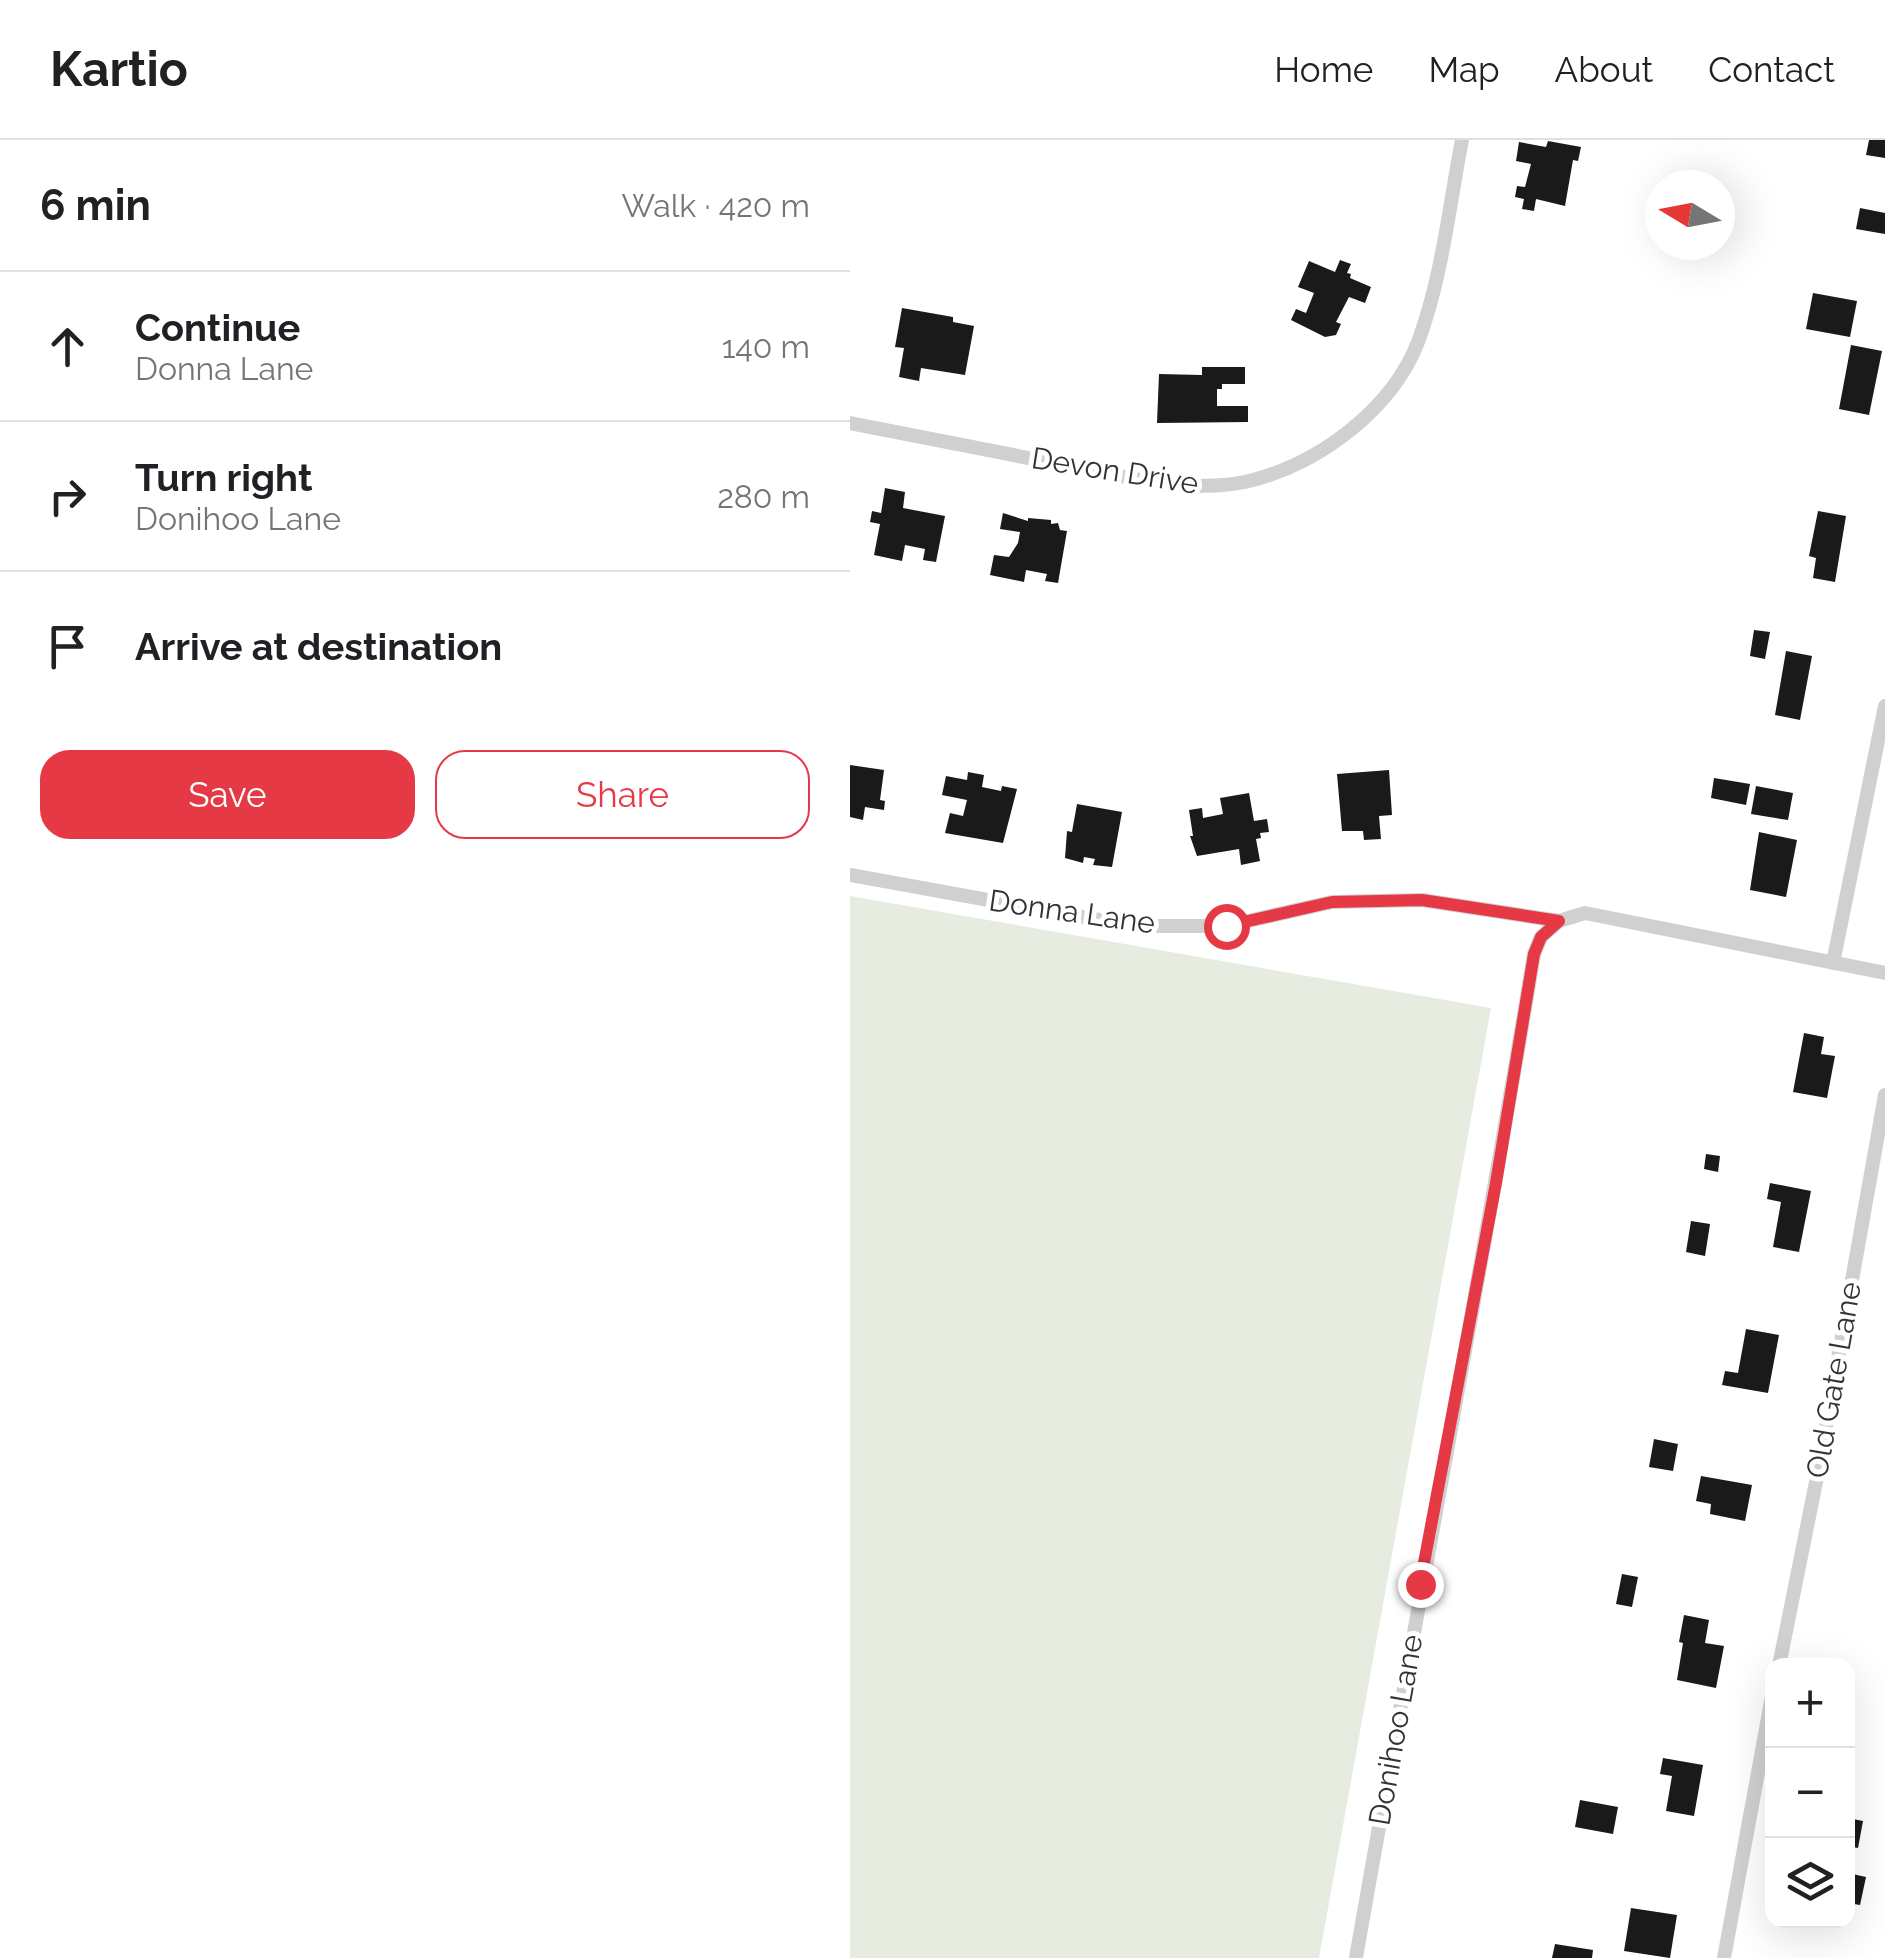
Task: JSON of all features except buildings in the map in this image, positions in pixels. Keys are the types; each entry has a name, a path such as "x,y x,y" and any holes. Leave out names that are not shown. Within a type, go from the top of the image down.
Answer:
{"street":[{"name":"Devon Drive","path":"850,423 1162,484 1207,487 1252,480 1297,464 1338,440 1386,395 1416,346 1434,291 1462,140"},
{"path":"1834,963 1885,706"},
{"name":"Donna Lane","path":"850,875 1133,926 1226,926 1332,902 1422,900 1559,921 1585,913 1885,973"},
{"name":"Donihoo Lane","path":"1356,1958 1534,954 1541,937 1559,921"},
{"name":"Old Gate Lane","path":"1780,1658 1885,1094"},
{"path":"1724,1958 1765,1734"}],"shaded area":[{"path":"850,896 1491,1008 1319,1958 850,1958"}],"route":[{"path":"1226,926 1332,902 1422,900 1559,921 1541,937 1534,954 1496,1183 1420,1584"}]}
